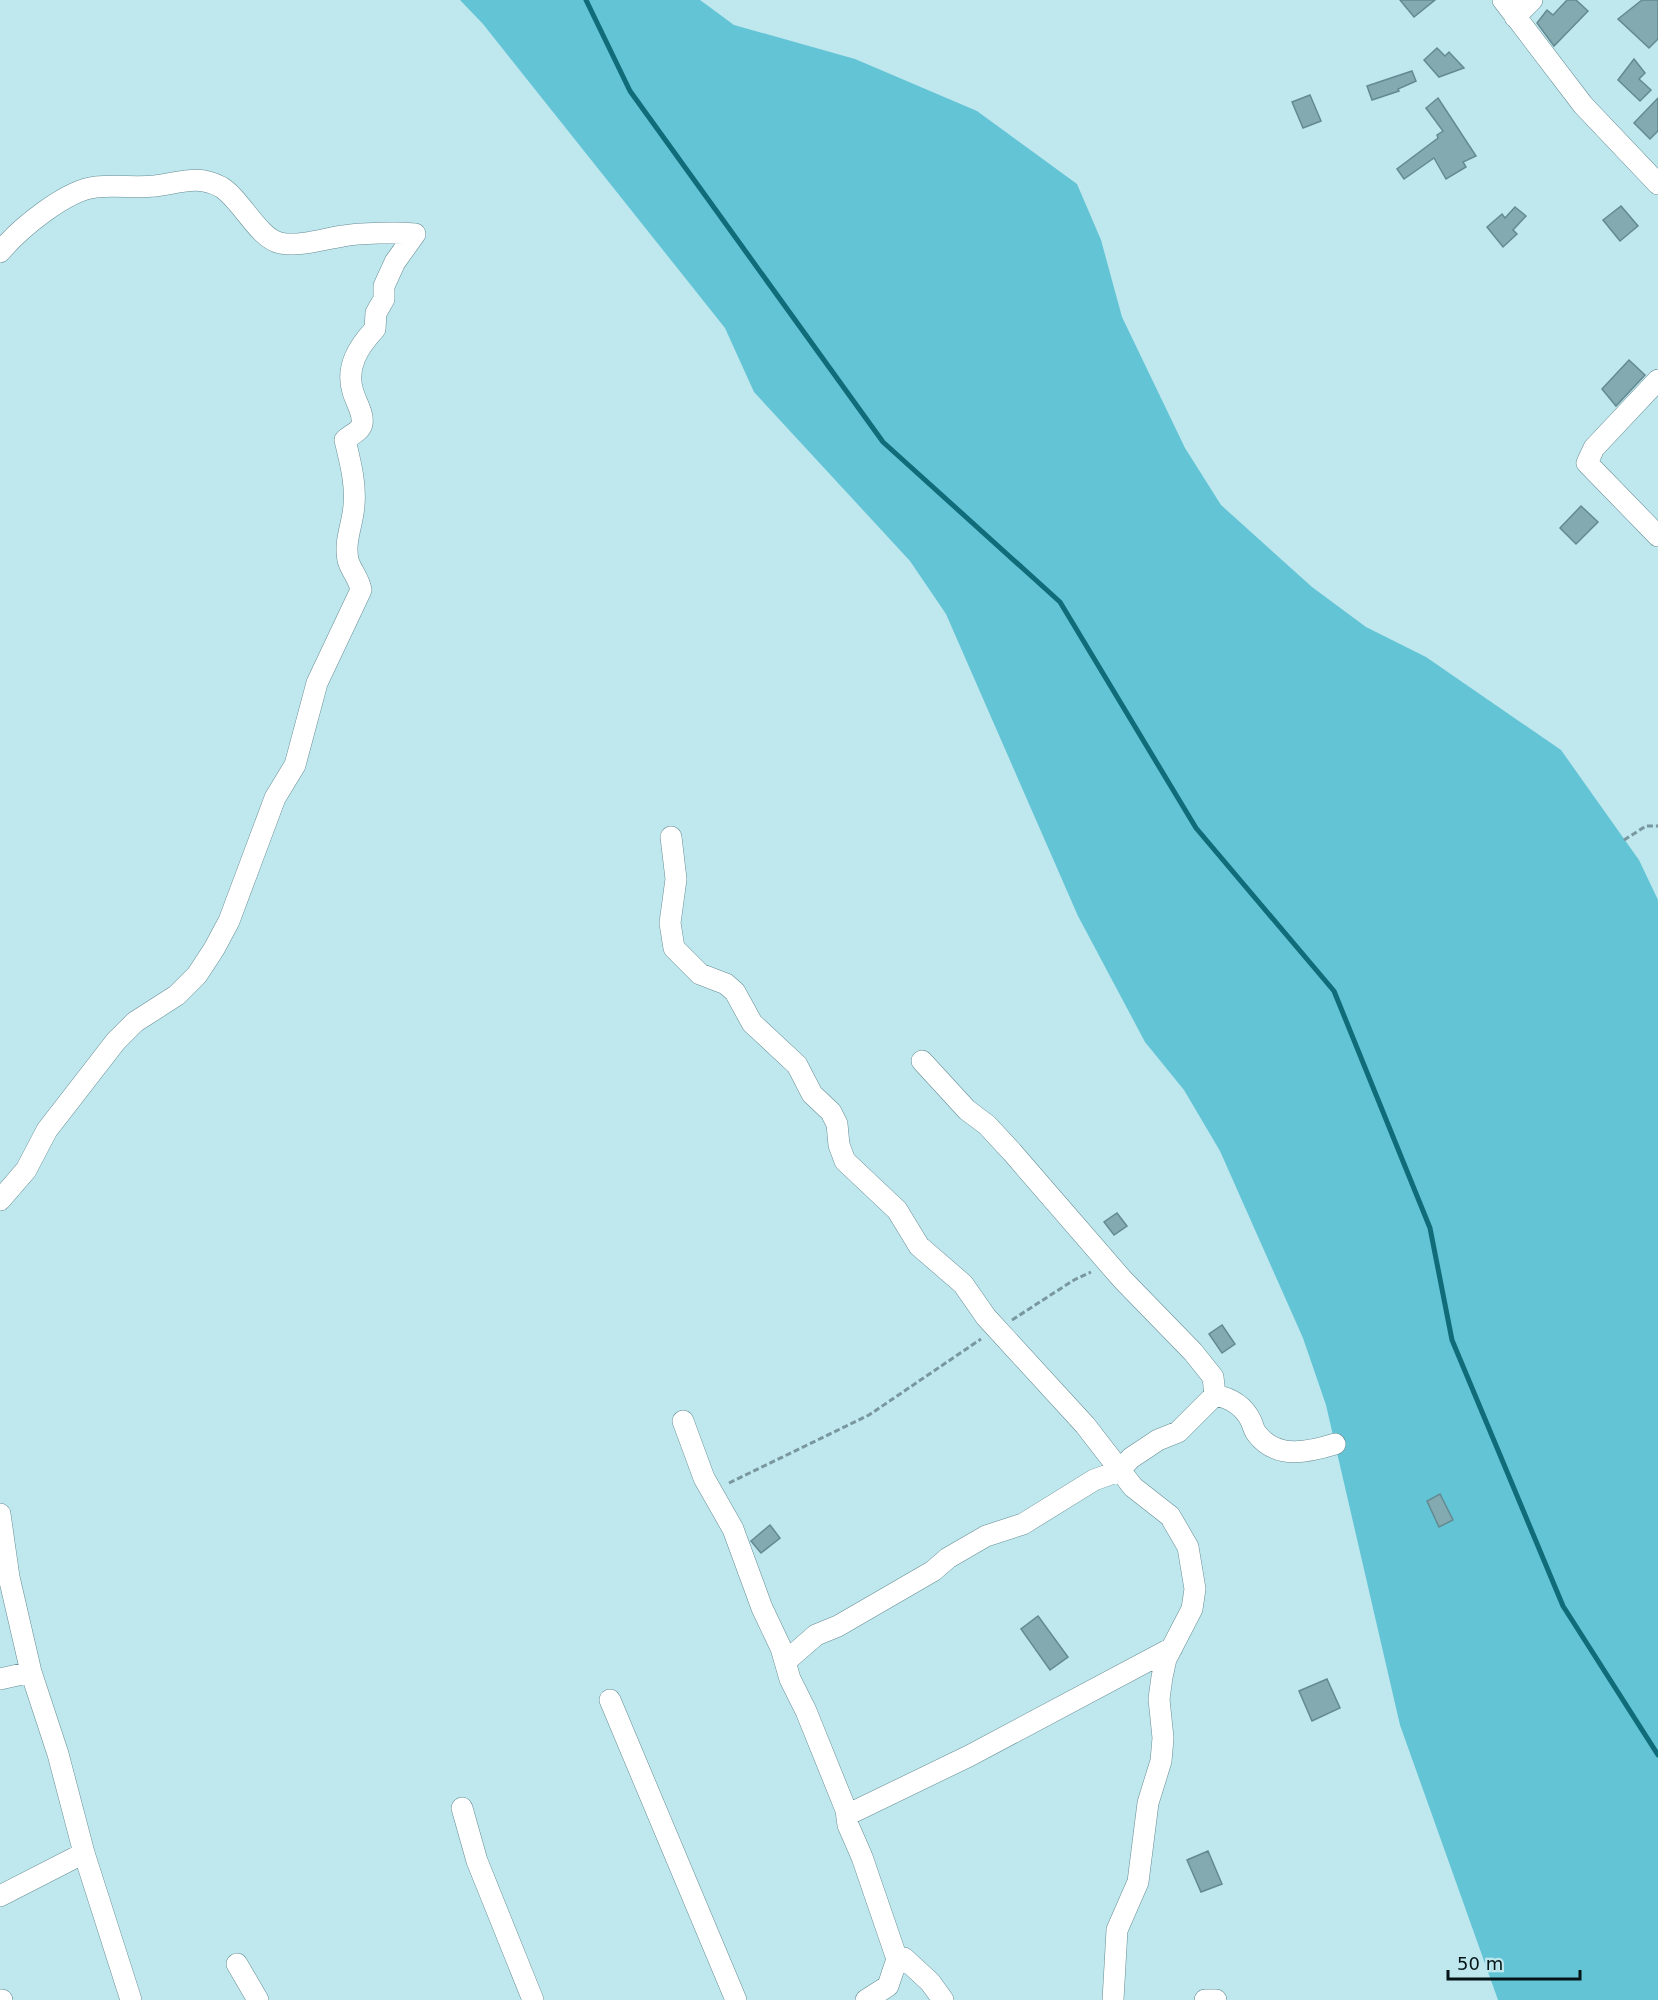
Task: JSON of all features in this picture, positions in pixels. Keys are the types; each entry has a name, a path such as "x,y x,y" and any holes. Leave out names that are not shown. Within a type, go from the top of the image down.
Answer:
{"street":[{"path":"1503,0 1582,105 1658,184"},
{"path":"1515,17 1532,0"},
{"path":"0,252 36,219 75,193 94,187 155,186 205,179 224,188 267,236 280,243 310,243 361,234 415,234 395,262 384,286 383,302 376,313 375,329 358,347 352,371 352,390 362,423 360,429 345,440 354,492 354,507 347,542 348,561 358,578 361,590 317,683 299,756 275,798 229,921 196,975 177,995 135,1022 116,1041 48,1130 27,1170 0,1200"},
{"path":"1658,380 1594,448 1587,463 1658,536"},
{"path":"671,837 676,879 670,923 674,948 700,974 726,984 735,992 752,1023 797,1065 812,1094 831,1112 837,1124 839,1145 845,1161 897,1210 919,1246 963,1284 997,1328 1085,1425 1133,1487 1170,1516 1188,1547 1195,1589 1192,1609 1166,1659 1160,1688 1161,1761 1148,1803 1138,1882 1117,1930 1113,2000"},
{"path":"922,1061 967,1110 987,1125 1012,1152 1109,1264 1206,1369 1213,1377 1215,1395"},
{"path":"1215,1395 1231,1398 1250,1418 1256,1434 1280,1451 1306,1453 1335,1444"},
{"path":"785,1662 816,1635 838,1626 924,1577 948,1558 986,1536 1023,1524 1094,1480 1119,1471 1131,1458 1158,1440 1178,1432 1215,1395"},
{"path":"683,1421 711,1491 734,1529 762,1608 847,1815 848,1825 862,1857 897,1959 888,1986 866,2000"},
{"path":"0,1514 9,1577 31,1672 66,1783 84,1853 131,2000"},
{"path":"847,1815 969,1756 1172,1648"},
{"path":"0,1679 31,1672"},
{"path":"610,1700 736,2000"},
{"path":"462,1808 477,1861 533,2000"},
{"path":"0,1896 84,1853"},
{"path":"897,1959 904,1958 930,1982 943,2000"},
{"path":"237,1964 258,2000"},
{"path":"1205,2000 1216,2000"}],"path":[{"path":"1624,840 1646,826 1658,826"},
{"path":"711,1491 869,1415 997,1328 1074,1280 1109,1264"}],"shaded area":[{"path":"460,0 700,0 734,25 855,59 977,111 1077,184 1101,240 1122,317 1185,448 1221,505 1312,587 1366,627 1426,657 1561,750 1639,860 1658,900 1658,2000 1498,2000 1400,1725 1326,1405 1303,1338 1220,1151 1184,1090 1145,1042 1078,916 946,614 910,561 754,392 725,328 483,24"}],"building":[{"path":"1400,0 1435,0 1414,17"},
{"path":"1567,0 1576,0 1588,11 1554,46 1537,23 1547,10 1553,15"},
{"path":"1642,0 1658,0 1658,39 1649,48 1618,19"},
{"path":"1437,48 1445,56 1449,52 1464,68 1439,77 1424,60"},
{"path":"1634,59 1645,73 1639,79 1651,90 1640,101 1618,80"},
{"path":"1412,71 1416,81 1398,89 1399,91 1372,100 1367,86"},
{"path":"1310,95 1321,121 1303,128 1292,102"},
{"path":"1438,98 1476,156 1463,162 1466,167 1446,179 1434,158 1404,179 1397,169 1438,138 1437,135 1443,131 1426,108"},
{"path":"1658,98 1658,131 1650,139 1634,123"},
{"path":"1621,206 1638,226 1620,241 1603,220"},
{"path":"1515,207 1526,216 1513,230 1517,234 1503,247 1487,227 1502,214 1505,218"},
{"path":"1629,360 1645,375 1616,406 1602,389"},
{"path":"1581,506 1598,522 1576,544 1560,528"},
{"path":"1117,1213 1127,1226 1114,1235 1104,1222"},
{"path":"1222,1325 1235,1344 1222,1353 1209,1334"},
{"path":"1440,1494 1453,1520 1439,1527 1427,1501"},
{"path":"770,1525 780,1538 761,1553 751,1541"},
{"path":"1038,1616 1068,1657 1050,1670 1021,1629"},
{"path":"1327,1679 1340,1708 1312,1721 1299,1691"},
{"path":"1208,1851 1222,1884 1201,1892 1187,1860"}],"waterway":[{"path":"586,0 630,91 883,442 1060,602 1196,828 1334,991 1430,1228 1452,1340 1563,1606 1658,1755"}]}
